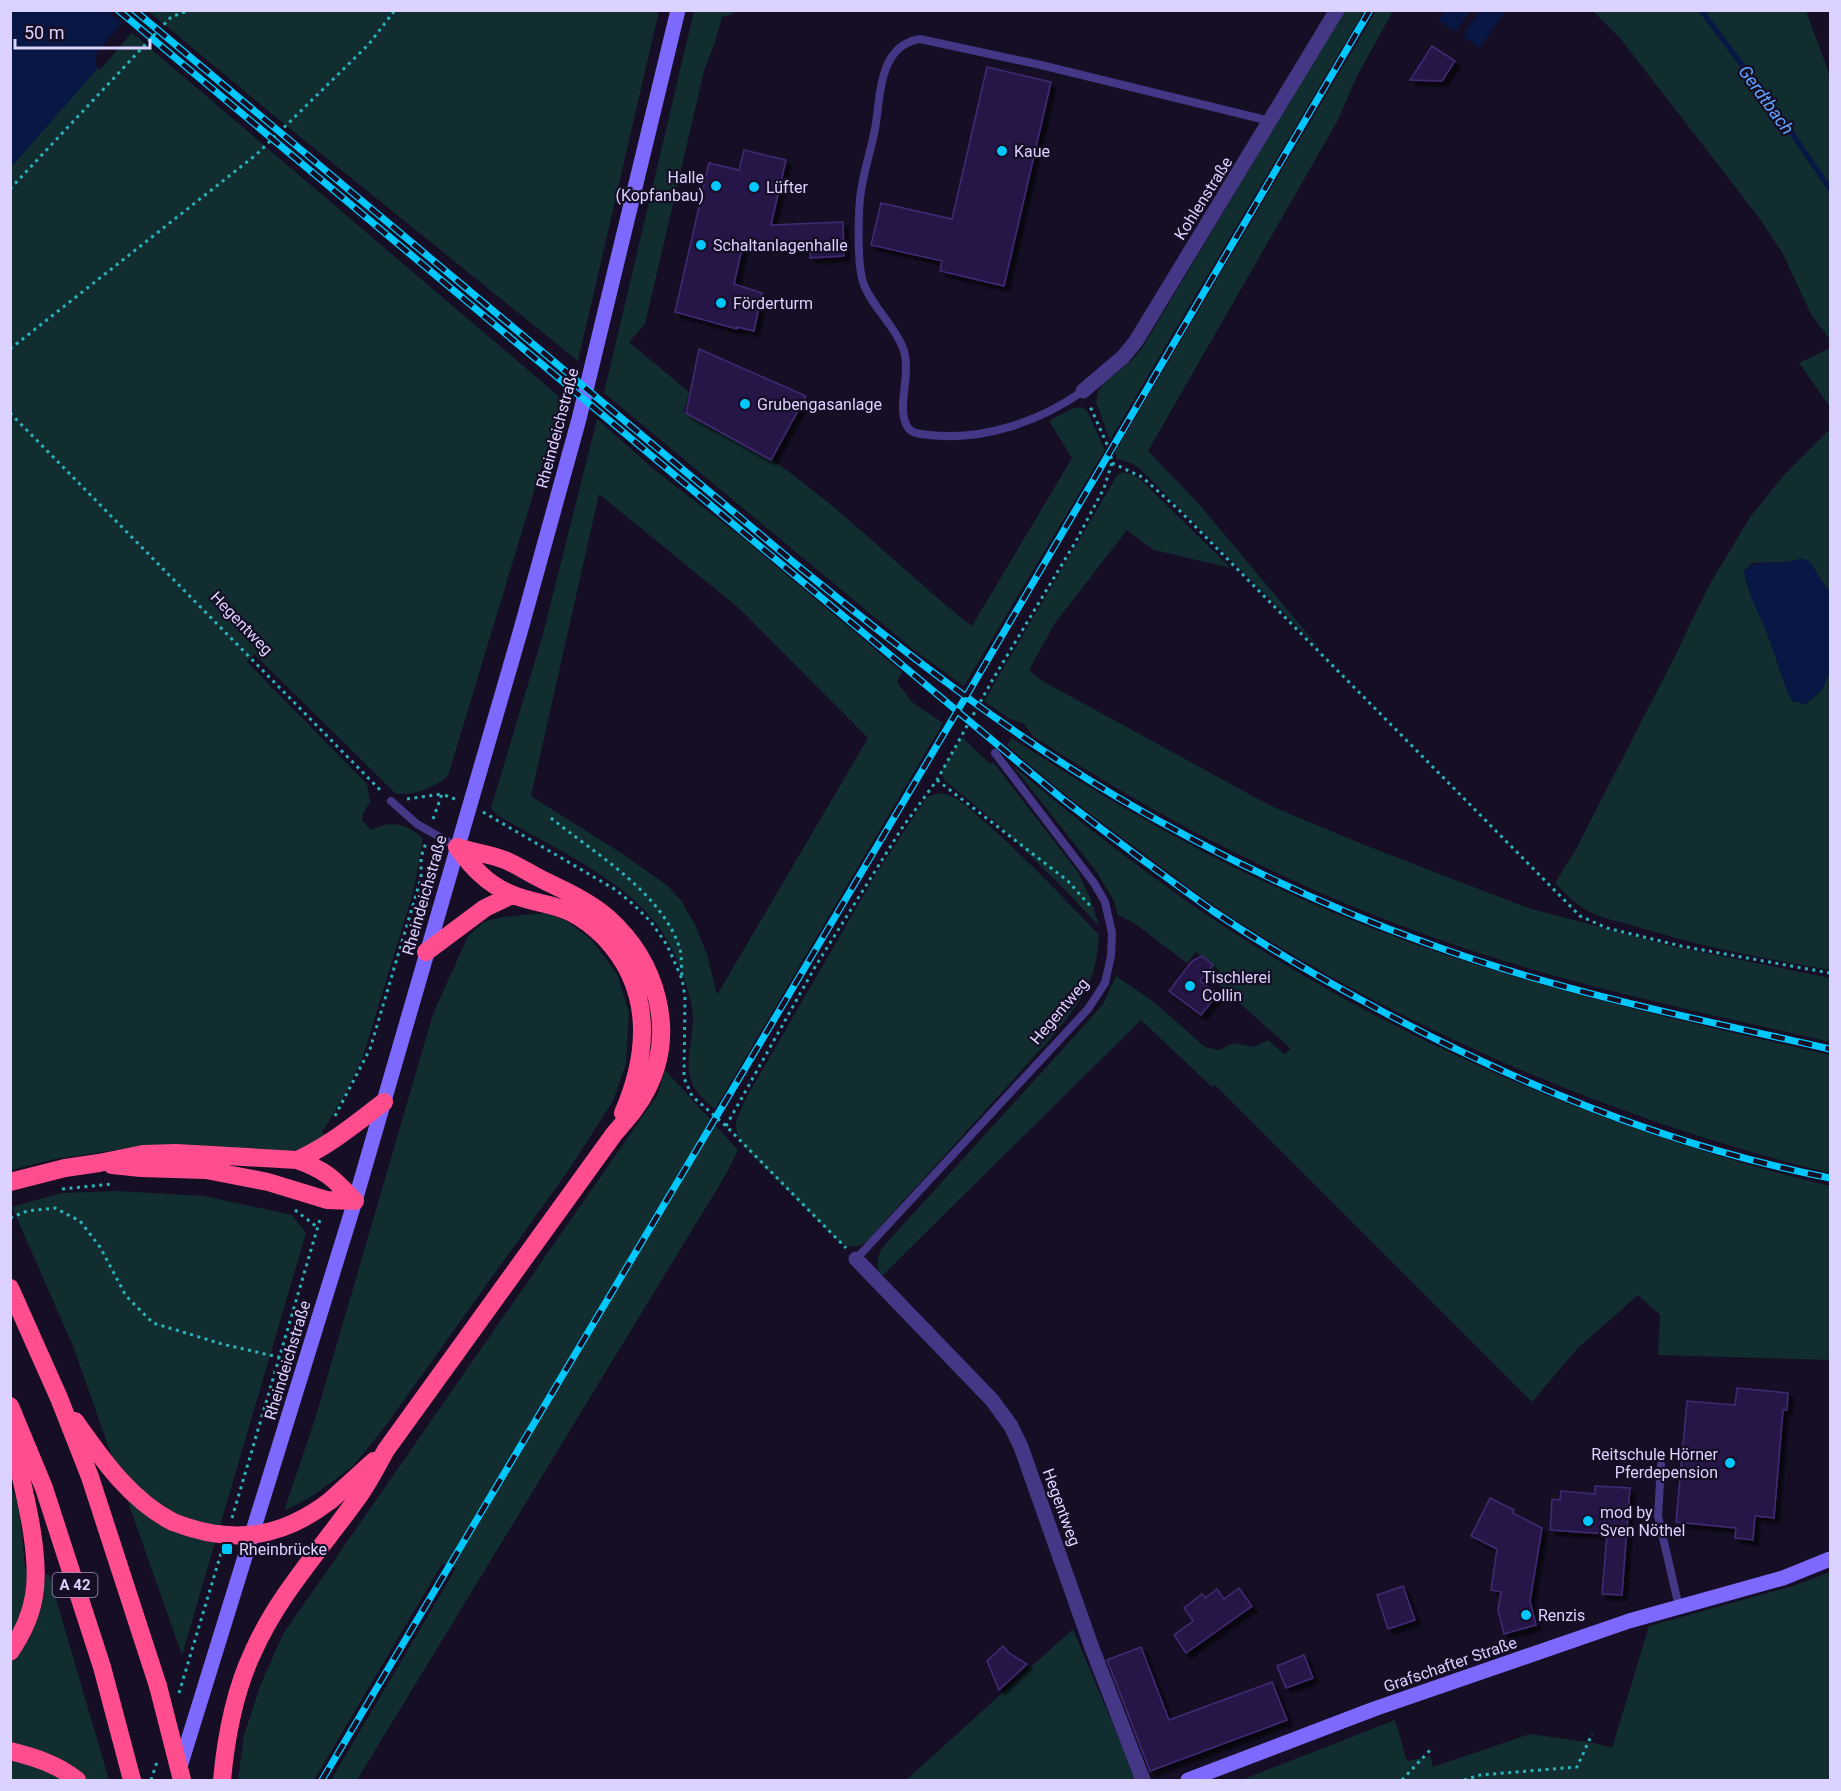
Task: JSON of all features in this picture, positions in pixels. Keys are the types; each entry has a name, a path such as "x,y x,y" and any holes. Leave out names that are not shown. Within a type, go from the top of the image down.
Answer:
{"highway":[{"path":"457,847 476,872 490,884 513,895 549,903 573,913 595,928 613,947 628,970 639,995 642,1041 634,1083 614,1134"},
{"path":"222,1780 230,1720 252,1653 267,1624 298,1576 362,1492 386,1450 614,1134 633,1112 647,1089 661,1046 662,1022 656,990 643,962 626,936 607,917 580,899 505,860 457,847"},
{"path":"426,952 485,908 513,895"},
{"path":"297,1161 314,1153 384,1102"},
{"path":"10,1182 65,1168 142,1154 176,1152 297,1161 316,1166 333,1177 355,1201"},
{"path":"99,1163 141,1168 206,1170 268,1182 327,1200 355,1201"},
{"name":"A 42","path":"10,1288 90,1477 158,1686 182,1780"},
{"path":"58,1398 125,1486 156,1514 208,1534 245,1536 282,1528 316,1512 386,1450"},
{"name":"A 42","path":"10,1406 44,1488 102,1667 131,1774"},
{"path":"10,1430 25,1498 35,1564 34,1596 23,1628 10,1652"},
{"path":"10,1751 41,1759 77,1780"}],"main road":[{"name":"Rheindeichstraße","path":"176,1780 355,1201 579,419 678,10"},
{"name":"Grafschafter Straße","path":"1188,1780 1374,1709 1629,1621 1782,1578 1830,1559"}],"street":[{"name":"Kohlenstraße","path":"1083,391 1124,357 1136,341 1337,10"},
{"name":"Hegentweg","path":"856,1259 992,1400 1011,1426 1040,1496 1096,1658 1143,1780"}],"lane":[{"path":"1083,391 1044,414 990,432 937,436 914,434 907,427 904,407 907,381 906,354 900,340 883,318 863,283 859,263 860,192 884,77 890,59 899,47 912,40 920,39 1041,64 1271,121"},
{"name":"Hegentweg","path":"856,1259 1088,1009 1105,984 1111,956 1111,929 1105,902 1094,883 995,753"},
{"path":"391,801 417,824 457,847"},
{"path":"1661,1466 1658,1516 1680,1607"}],"path":[{"path":"10,189 171,17 190,10"},
{"path":"10,349 257,154 369,44 395,10"},
{"path":"856,1259 726,1126 815,967 902,828 937,780 993,679 1076,542 1104,488 1112,463 1110,451 1083,391"},
{"name":"Hegentweg","path":"10,413 391,801"},
{"path":"1112,463 1142,477 1178,508 1580,916 1607,928 1681,946 1830,973"},
{"path":"937,780 1068,880 1111,929"},
{"path":"391,801 442,794 469,805"},
{"path":"333,1140 327,1131 369,1049 421,878 422,857 442,794"},
{"path":"551,818 645,893 667,921 681,950 682,979"},
{"path":"54,1190 121,1183"},
{"path":"229,1527 317,1227 327,1200"},
{"path":"292,1208 317,1227"},
{"path":"10,1218 27,1211 55,1209 80,1221 100,1247 126,1296 153,1323 222,1344 305,1363"},
{"path":"178,1696 222,1550"},
{"path":"1464,1780 1480,1775 1577,1767 1592,1734"},
{"path":"1402,1780 1432,1748"},
{"path":"151,1780 161,1749"}],"green space":[{"path":"148,11 659,11 578,361 278,119"},
{"path":"694,11 734,11 733,14 722,17 704,71 645,324 629,342 689,392 684,412 762,453 798,479 972,626 1072,458 1049,421 1071,409 1082,407 1087,411 1105,450 964,686 914,650 604,393"},
{"path":"1344,11 1364,11 1110,440 1096,402 1098,391 1142,348"},
{"path":"1376,11 1393,11 1357,76 1338,120 1148,451 1199,504 1321,650 1140,469 1117,459 1115,452"},
{"path":"1593,11 1806,11 1830,76 1830,340 1811,314 1783,254 1760,219 1620,38"},
{"path":"130,31 562,399 448,776 424,790 396,794 254,654 247,662 367,784 370,802 363,813 362,820 371,830 392,824 405,826 423,839 414,889 363,1057 342,1100 322,1132 326,1137 308,1147 289,1151 130,1148 55,1159 11,1170 11,167"},
{"path":"1830,348 1830,407 1799,363"},
{"path":"597,419 657,472 743,538 902,672 897,682 912,702 943,723 715,1109 703,1098 690,1078 689,1056 693,1018 690,998 673,951 663,933 648,914 609,881 564,852 497,815 491,808 543,634","holes":["599,494 741,610 868,738 717,995 707,954 695,925 682,902 668,886 531,796"]},
{"path":"1830,429 1830,593 1809,561 1753,563 1744,571 1748,589 1792,701 1806,704 1821,691 1830,671 1830,970 1709,946 1605,918 1582,907 1555,883 1575,851 1707,589 1750,517 1784,475"},
{"path":"1125,472 1139,478 1231,568 1154,550 1127,530 1055,623 1029,670 1039,679 1269,805 1362,844 1528,908 1672,946 1830,978 1830,1042 1568,980 1423,934 1365,911 1307,887 1195,832 1087,770 1034,737 1024,724 1008,718 984,701 1118,474"},
{"path":"962,737 990,764 993,762 1078,872 1091,900 1099,926 999,825 944,780 942,770"},
{"path":"1012,738 1106,797 1203,852 1303,900 1354,921 1458,959 1563,990 1669,1018 1830,1055 1830,1173 1673,1128 1596,1100 1520,1070 1373,999 1301,960 1198,894 1040,774 1007,745"},
{"path":"1012,765 1123,854 1210,917 1308,978 1378,1017 1524,1086 1599,1116 1752,1166 1830,1186 1830,1360 1658,1355 1660,1315 1638,1295 1578,1348 1532,1402 1215,1085 1212,1087 1141,1020 881,1277 878,1262 882,1248 1103,1004 1116,976 1154,1002 1205,1047 1219,1050 1233,1043 1254,1047 1268,1040 1284,1054 1291,1049 1206,973 1212,964 1196,952 1187,963 1134,923 1118,915 1114,901 1096,871"},
{"path":"941,793 966,806 1044,878 1099,935 1098,952 1085,991 1051,1038 866,1242 857,1246 848,1246 841,1244 748,1151 738,1137 736,1121 746,1098 877,872 925,800 929,796"},
{"path":"545,913 565,920 591,939 617,974 629,1012 626,1064 613,1101 570,1168 384,1428 353,1466 314,1495 284,1511 315,1419 433,1014 468,936 484,922 502,917"},
{"path":"665,1070 738,1150 728,1171 357,1780 331,1780 456,1568 442,1564 314,1780 238,1780 244,1735 260,1686 283,1634 658,1094"},
{"path":"118,1191 204,1196 292,1215 306,1233 182,1655 73,1346 12,1207 61,1193"},
{"path":"10,1484 19,1506 25,1568 49,1575 109,1780 11,1780"},
{"path":"1830,1572 1830,1780 1241,1780 1395,1720 1407,1761 1430,1756 1433,1767 1530,1734 1594,1743 1612,1748 1649,1626 1793,1586"},
{"path":"1073,1629 1136,1780 906,1780"}],"water":[{"path":"1481,10 1505,11 1480,48 1463,36"},
{"path":"11,11 148,11 11,167"},
{"path":"1445,11 1470,11 1455,32 1438,20"},
{"path":"1801,558 1809,561 1830,593 1830,671 1821,691 1805,704 1792,701 1788,693 1769,638 1751,597 1744,571 1757,564 1786,562"}],"pier":[{"path":"151,10 101,69 98,69 95,64 97,52 122,23 107,11"}],"building":[{"path":"1432,46 1455,61 1442,81 1410,80"},
{"name":"Kaue","path":"987,67 1051,82 1004,286 940,271 942,261 871,245 881,203 952,219"},
{"path":"744,150 786,160 771,225 843,222 844,256 810,258 810,248 782,249 782,243 743,244 734,284 762,293 754,331 737,327 737,329 675,312 709,163 739,170"},
{"name":"Grubengasanlage","path":"699,349 806,396 771,460 686,413"},
{"name":"Tischlerei Collin","path":"1202,956 1213,965 1200,981 1218,994 1201,1015 1169,991 1192,961"},
{"name":"Reitschule Hörner Pferdepension","path":"1737,1388 1788,1393 1787,1410 1783,1410 1774,1518 1755,1516 1753,1540 1735,1538 1736,1528 1676,1522 1687,1401 1735,1405"},
{"path":"1595,1486 1630,1488 1622,1595 1602,1594 1607,1534 1550,1530 1552,1499 1560,1500 1561,1491 1595,1494"},
{"path":"1490,1498 1542,1528 1530,1601 1536,1625 1504,1634 1498,1610 1501,1592 1491,1590 1497,1549 1471,1536"},
{"path":"1403,1586 1415,1620 1388,1629 1377,1595"},
{"path":"1239,1588 1252,1606 1186,1653 1174,1635 1193,1621 1184,1608 1202,1594 1205,1598 1217,1589 1224,1599"},
{"path":"1003,1646 1009,1653 1027,1664 999,1690 987,1661"},
{"path":"1141,1647 1169,1720 1272,1682 1287,1720 1150,1771 1107,1660"},
{"path":"1304,1655 1313,1678 1286,1688 1277,1666"}],"waterway":[{"name":"Gerdtbach","path":"1701,10 1785,123 1830,189"}],"railway":[{"path":"118,10 1060,797 1213,911 1326,981 1476,1059 1533,1084 1591,1108 1709,1148 1769,1165 1830,1178"},
{"path":"134,10 836,597 953,688 1034,744 1117,797 1193,840 1271,879 1351,914 1432,945 1580,991 1830,1049"},
{"path":"322,1780 971,688 1370,10"}],"place":[{"name":"Kaue","path":"1002,151"},
{"name":"Halle (Kopfanbau)","path":"716,186"},
{"name":"Lüfter","path":"754,187"},
{"name":"Schaltanlagenhalle","path":"701,245"},
{"name":"Förderturm","path":"721,303"},
{"name":"Grubengasanlage","path":"745,404"},
{"name":"Tischlerei Collin","path":"1190,986"},
{"name":"Reitschule Hörner Pferdepension","path":"1730,1463"},
{"name":"mod by Sven Nöthel","path":"1588,1521"},
{"name":"Rheinbrücke","path":"227,1549"},
{"name":"Renzis","path":"1526,1615"}]}
